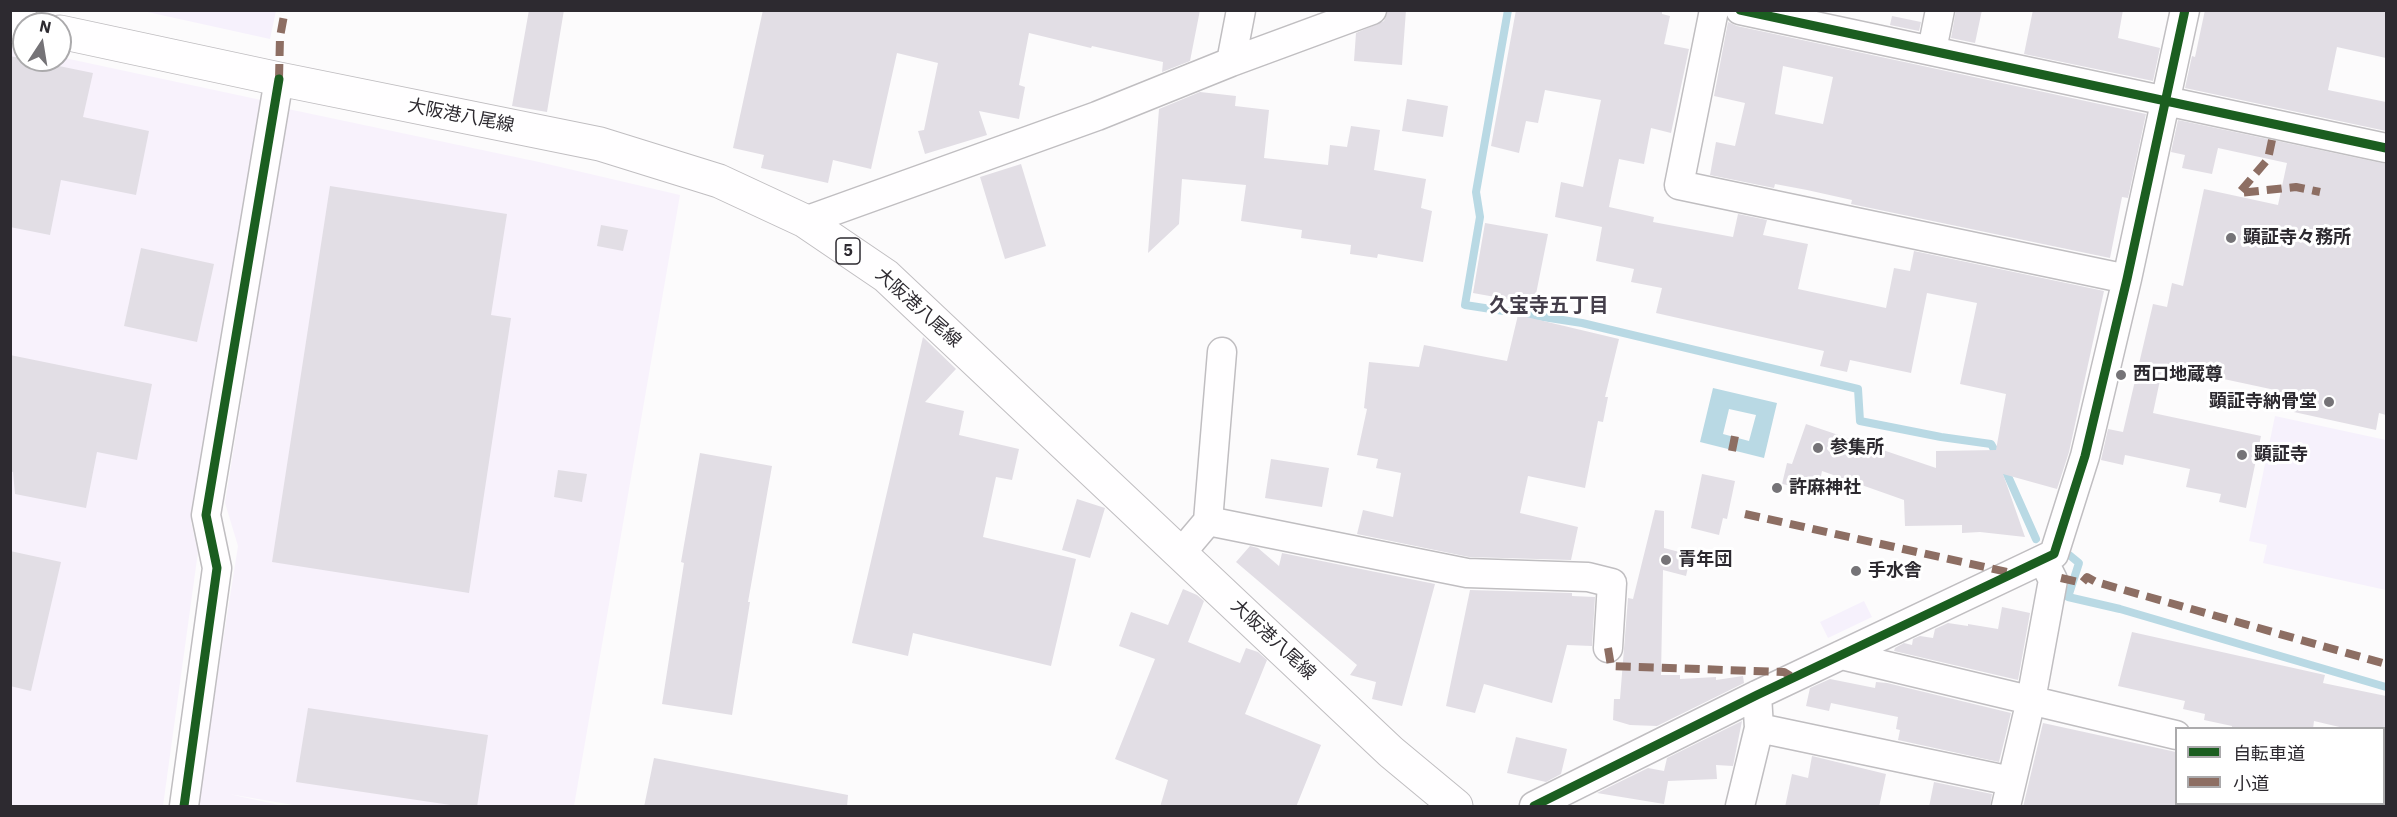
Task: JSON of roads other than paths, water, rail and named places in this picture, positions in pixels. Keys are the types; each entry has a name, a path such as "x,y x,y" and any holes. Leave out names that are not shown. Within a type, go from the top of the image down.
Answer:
{"main road":[{"name":"大阪港八尾線","path":"72,35 600,144 719,181 805,221 886,276 1391,752 1456,807"}],"street":[{"path":"1231,62 1241,10"},
{"path":"805,221 1097,116 1231,62 1372,10"},
{"path":"1714,10 1679,185 2127,279"},
{"path":"1740,10 2386,148"},
{"path":"1932,50 1940,10"},
{"path":"1534,807 1757,695 2055,555 2085,456 2127,279 2185,10"},
{"path":"184,807 217,568 206,515 279,79"},
{"path":"1181,553 1208,521 1222,352"},
{"path":"1208,521 1467,573 1588,577 1612,583 1608,648"},
{"path":"1759,728 2009,794 2031,700 2053,580 2043,560"},
{"path":"1841,655 2175,735"},
{"path":"1740,807 1759,728 1757,695"}],"water":[{"path":"1713,388 1777,403 1764,458 1700,442","holes":["1729,409 1756,415 1749,441 1723,434"]}],"waterway":[{"path":"1508,10 1476,192 1480,217 1465,305 1582,323 1858,389 1860,421 1991,444 2003,465 2036,539"},
{"path":"2068,554 2079,563 2068,597 2120,609 2386,687"}],"place":[{"name":"顕証寺々務所","path":"2231,238"},
{"name":"西口地蔵尊","path":"2121,375"},
{"name":"顕証寺納骨堂","path":"2329,402"},
{"name":"参集所","path":"1818,448"},
{"name":"顕証寺","path":"2242,455"},
{"name":"許麻神社","path":"1777,488"},
{"name":"青年団","path":"1666,560"},
{"name":"手水舎","path":"1856,571"}],"district":[{"name":"久宝寺五丁目","path":"1549,306"}]}
